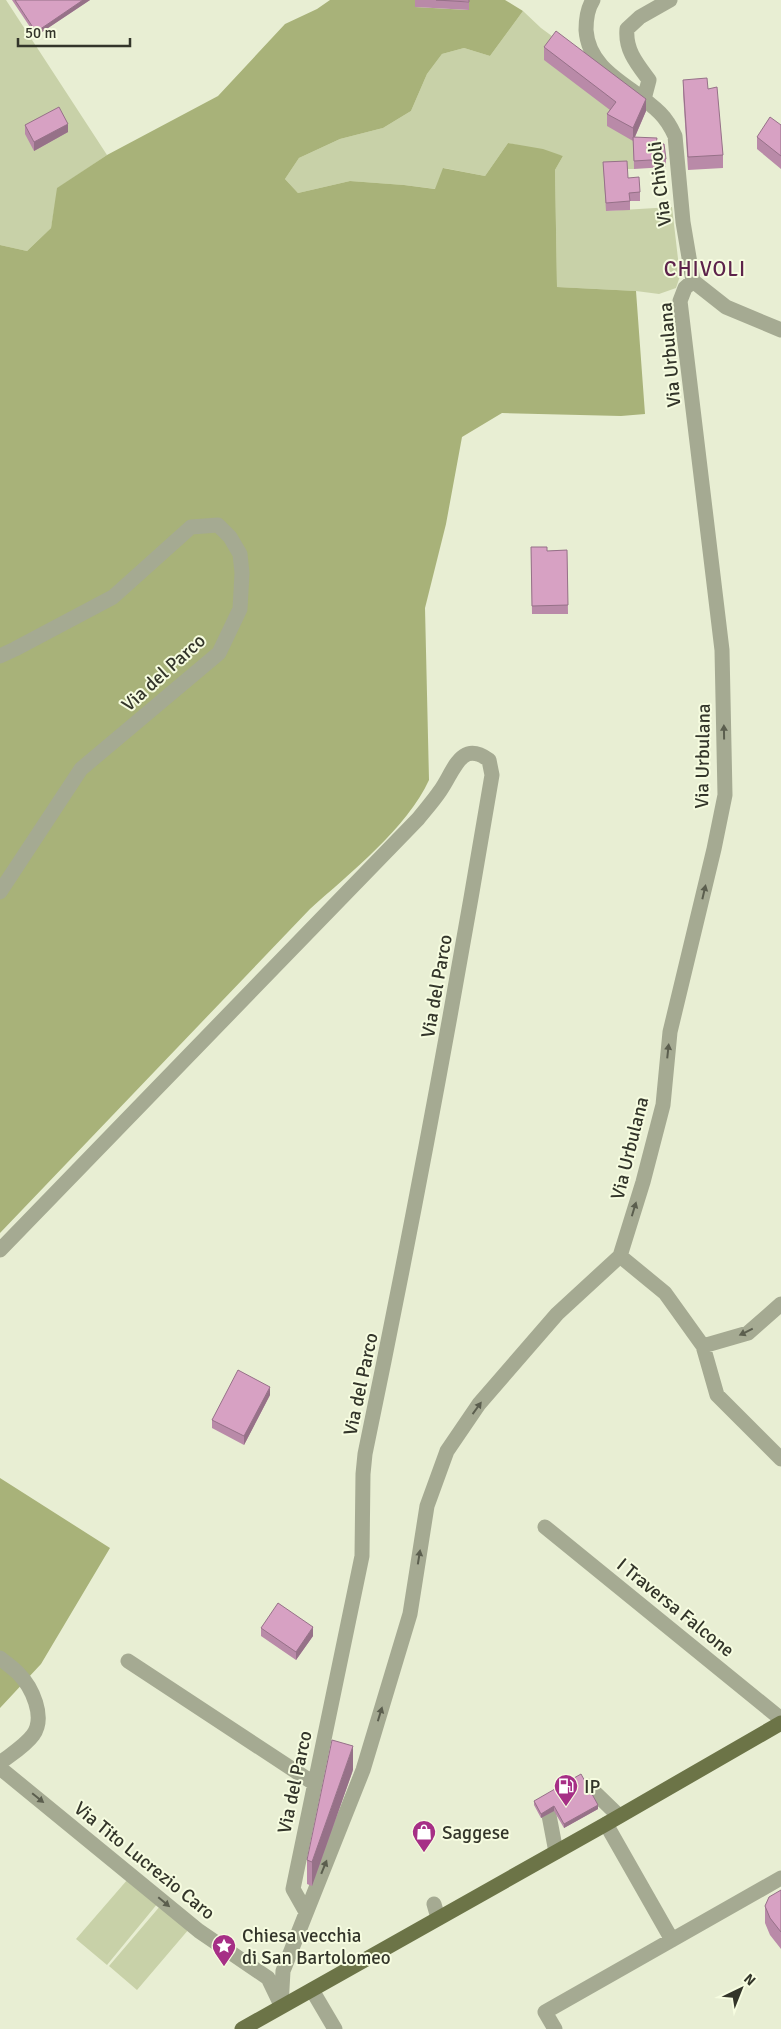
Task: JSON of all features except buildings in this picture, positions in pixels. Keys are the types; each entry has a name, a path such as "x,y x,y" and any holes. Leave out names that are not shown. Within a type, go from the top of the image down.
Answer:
{"main road":[{"path":"242,2029 312,1990 436,1911 556,1852 781,1721"}],"street":[{"name":"Via Chivoli","path":"593,0 586,19 588,44 594,56 613,76 660,113 670,124 675,136 686,239 693,281"},
{"path":"644,99 649,80 633,57 626,41 627,29 640,17 670,0"},
{"path":"693,281 726,307 781,330"},
{"name":"Via Urbulana","path":"620,1256 663,1105 670,1032 725,795 722,650 680,300 685,288 693,281"},
{"name":"Via del Parco","path":"0,656 113,597 191,527 218,525 230,537 240,554 242,574 240,609 219,653 81,769 0,892"},
{"name":"Via del Parco","path":"0,1250 418,819 441,790 457,762 466,754 480,753 489,760 492,775 460,970 406,1257 366,1454 363,1474 362,1556 293,1889 306,1912"},
{"path":"281,2006 283,1971 363,1770 410,1614 427,1506 447,1451 480,1404 557,1314 620,1256 665,1294 702,1346 717,1395 781,1459"},
{"path":"702,1346 748,1333 781,1304"},
{"name":"I Traversa Falcone","path":"545,1527 781,1721"},
{"path":"0,1658 19,1674 38,1710 37,1725 33,1735 0,1763"},
{"path":"128,1661 314,1784"},
{"name":"Via Tito Lucrezio Caro","path":"0,1768 198,1931 268,1978 281,2006"},
{"path":"588,1786 612,1820 672,1940"},
{"path":"548,1810 556,1852"},
{"path":"555,2029 545,2012 781,1878"},
{"path":"312,1990 335,2029"}],"green space":[{"path":"0,0 6,0 107,155 58,188 51,228 27,251 0,245"},
{"path":"330,0 415,0 415,7 468,10 469,0 505,0 523,11 490,56 464,48 442,54 427,74 411,111 383,128 340,139 299,158 285,179 298,193 350,181 435,189 443,168 485,176 508,143 543,149 563,156 555,170 557,287 636,291 645,414 621,416 502,413 462,437 446,524 425,608 429,780 419,798 407,815 376,849 310,909 0,1233 0,245 27,251 51,228 57,188 107,155 218,96 285,24 317,9"},
{"path":"523,11 560,42 616,115 633,141 634,169 627,169 606,211 672,207 680,276 676,288 659,294 557,287 555,170 563,156 508,143 485,176 444,168 436,189 350,181 298,193 285,179 299,158 340,139 383,128 411,111 427,74 442,54 464,48 490,56"},
{"path":"0,1478 110,1548 41,1664 0,1708"},
{"path":"128,1879 158,1903 107,1965 76,1939"},
{"path":"161,1905 189,1929 137,1990 109,1966"}],"place":[{"name":"IP","path":"566,1807"},
{"name":"Saggese","path":"424,1853"},
{"name":"Chiesa vecchia di San Bartolomeo","path":"224,1967"}],"district":[{"name":"CHIVOLI","path":"705,269"}]}
